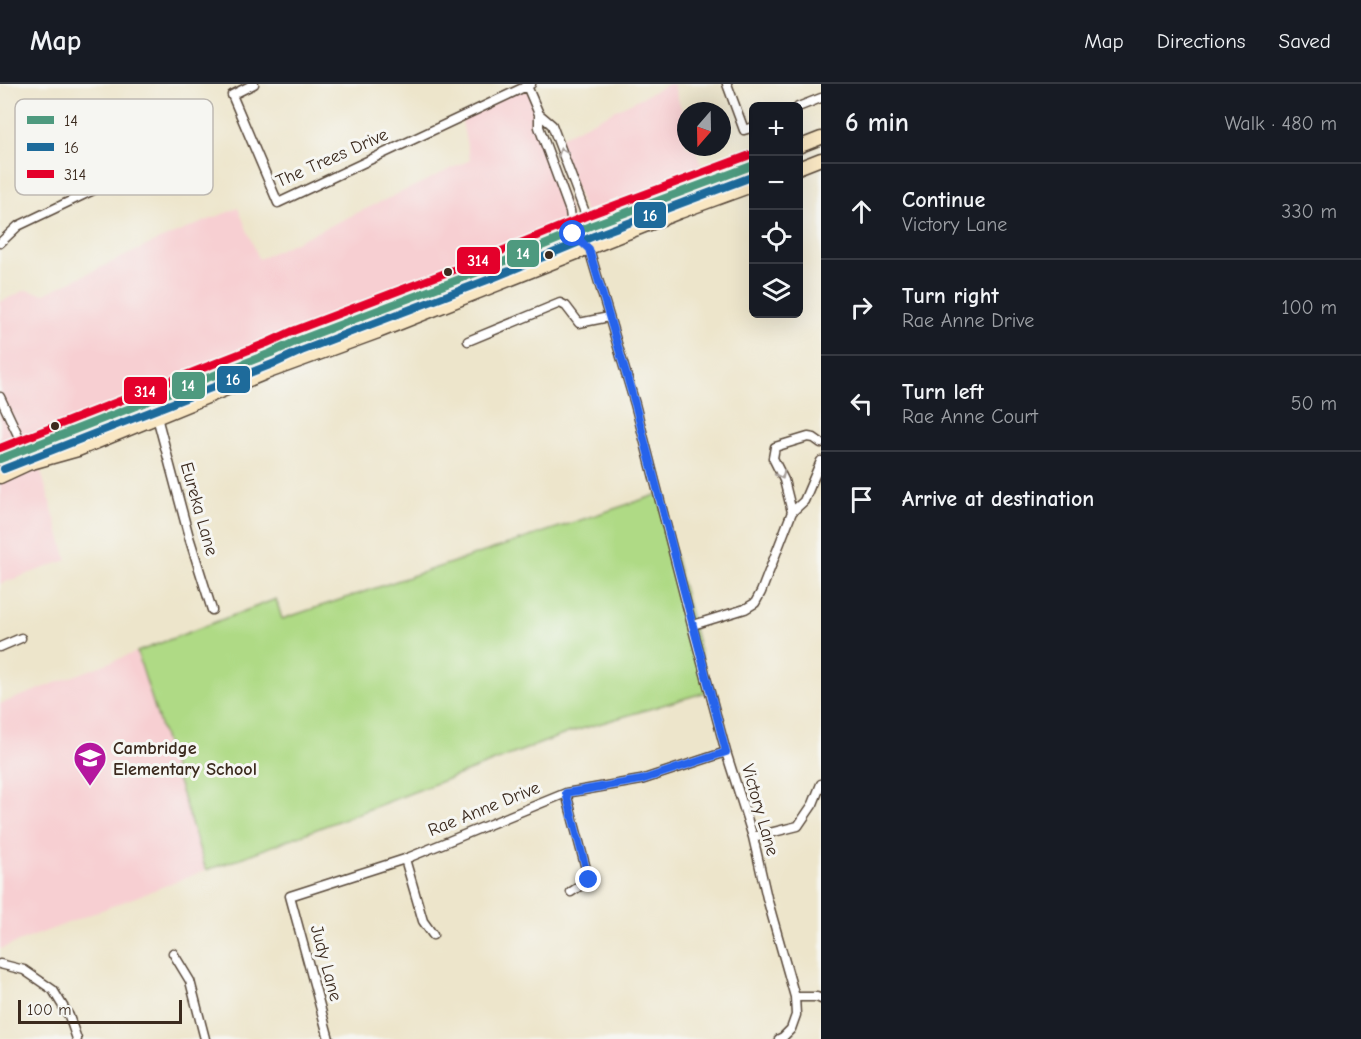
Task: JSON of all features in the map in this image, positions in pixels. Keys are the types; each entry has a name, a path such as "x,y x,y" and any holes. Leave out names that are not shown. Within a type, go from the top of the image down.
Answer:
{"main road":[{"path":"803,145 821,138"},
{"path":"803,166 821,159"},
{"path":"0,459 590,226 749,166"},
{"path":"0,477 28,464 78,450 266,373 388,328 749,186"}],"street":[{"name":"The Trees Drive","path":"254,84 232,95 278,203 529,85 538,114 539,127 570,211 573,234"},
{"path":"727,84 744,130 749,128"},
{"path":"803,106 821,98"},
{"name":"The Trees Drive","path":"538,114 552,125 590,226 589,249"},
{"path":"0,243 18,226 83,195"},
{"path":"573,234 589,249"},
{"name":"Victory Lane","path":"589,249 635,404 726,752 753,837 767,898 795,997"},
{"path":"468,341 560,303 566,306 579,323 609,316"},
{"path":"0,397 25,450"},
{"name":"Eureka Lane","path":"157,417 186,526 212,610"},
{"path":"792,512 784,480 773,458 775,447 808,437 821,443"},
{"path":"693,625 745,609 754,603 761,592 792,512 804,501 821,461"},
{"path":"0,647 21,638"},
{"name":"Rae Anne Drive","path":"290,896 405,859 566,793 641,780 726,752"},
{"path":"753,837 798,826 813,804 821,784"},
{"path":"566,793 589,880 571,892"},
{"path":"405,859 423,921 433,935"},
{"name":"Judy Lane","path":"290,896 329,1039"},
{"path":"173,953 190,981 206,1039"},
{"path":"0,964 24,970 53,990 69,1016 77,1039"},
{"path":"779,1039 791,1029 796,1015 795,997 821,999"}],"shaded area":[{"path":"673,84 679,102 677,102 677,156 698,156 707,182 590,226 557,139"},
{"path":"527,86 570,211 573,234 0,459 0,302 26,290 44,294 157,241 238,208 259,259 470,160 461,117"},
{"path":"38,461 67,560 0,584 0,477"},
{"name":"Cambridge Elementary School","path":"137,652 206,870 0,949 0,704"}],"green space":[{"path":"659,494 710,691 568,733 206,870 137,652 276,599 282,619"}],"transit line":[{"name":"314","path":"0,448 586,216 749,155"},
{"name":"14","path":"0,459 590,226 749,167"},
{"name":"16","path":"4,469 594,236 749,178"}],"place":[{"name":"Cambridge Elementary School","path":"90,787"}],"route":[{"path":"573,234 589,249 635,404 726,752 641,780 566,793 589,880"}]}
